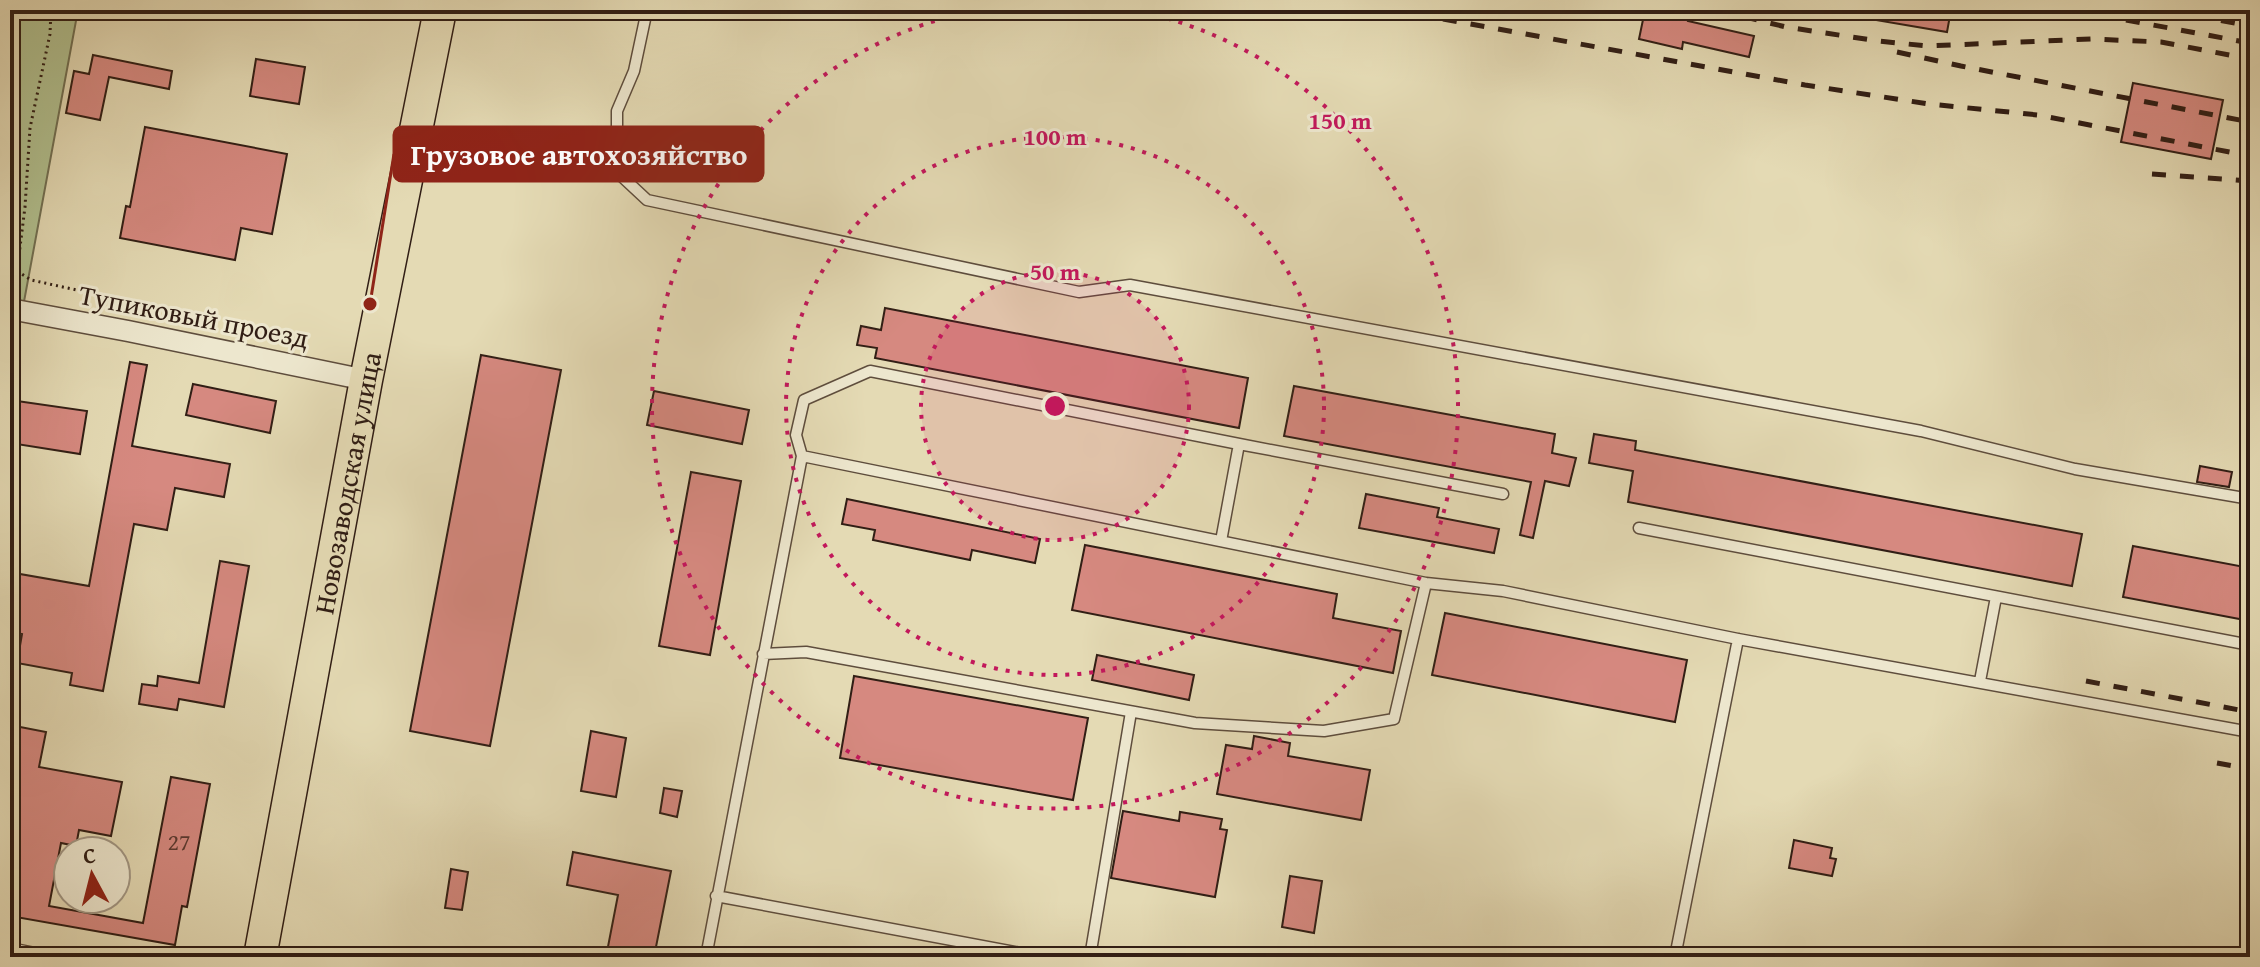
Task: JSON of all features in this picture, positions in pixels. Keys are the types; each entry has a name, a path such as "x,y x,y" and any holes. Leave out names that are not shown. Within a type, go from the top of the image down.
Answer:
{"main road":[{"name":"Новозаводская улица","path":"260,957 366,380 440,10"}],"street":[{"name":"Тупиковый проезд","path":"10,309 366,380"}],"lane":[{"path":"647,10 634,71 617,111 617,172 647,200 1079,292 1130,285 1921,431 2075,469 2250,499"},
{"path":"706,957 802,456 796,435 804,400 870,371 1503,494"},
{"path":"1221,541 1239,444"},
{"path":"802,456 1426,583 1503,591 1738,639 2250,732"},
{"path":"1639,528 2250,645"},
{"path":"763,654 806,652 1195,723 1324,731 1394,719 1426,583"},
{"path":"1980,681 1996,597"},
{"path":"1675,957 1738,639"},
{"path":"1090,957 1131,712"},
{"path":"716,896 1042,957"},
{"path":"10,948 55,957"}],"path":[{"path":"51,10 50,34 30,128 17,271 31,280 104,296 128,331"}],"green space":[{"path":"10,10 78,10 23,307 10,304"}],"building":[{"path":"1645,10 1691,10 1688,21 1754,36 1749,57 1683,42 1682,49 1639,39"},
{"path":"1865,10 1951,10 1947,32 1864,18"},
{"path":"93,55 172,71 169,89 109,77 100,120 66,113 74,71 89,74"},
{"path":"256,59 305,67 299,104 250,96"},
{"path":"2133,83 2223,100 2211,159 2121,142"},
{"path":"145,127 287,154 272,234 241,228 235,260 120,238 126,206 130,207"},
{"path":"885,308 1248,378 1239,428 875,358 877,348 857,345 861,326 881,330"},
{"path":"481,355 561,370 490,746 410,731"},
{"path":"130,362 147,365 132,446 230,464 224,497 175,488 167,530 134,524 103,691 70,685 72,673 17,663 22,634 10,632 10,596 14,573 89,586"},
{"path":"193,384 276,401 270,433 186,415"},
{"path":"1294,386 1555,434 1552,453 1576,458 1569,486 1545,481 1533,538 1520,535 1531,482 1284,436"},
{"path":"654,391 749,410 742,444 647,425"},
{"path":"10,400 87,411 80,454 10,443"},
{"path":"1594,434 1636,441 1635,450 2082,534 2072,586 1628,502 1633,471 1589,463"},
{"path":"2200,466 2232,472 2229,487 2197,482"},
{"path":"691,472 741,481 710,655 659,646"},
{"path":"1366,494 1439,508 1437,517 1499,529 1494,553 1359,528"},
{"path":"847,499 1040,539 1035,563 972,550 970,560 873,540 875,530 842,524"},
{"path":"1085,545 1337,594 1333,618 1401,631 1393,673 1072,610"},
{"path":"2133,546 2250,568 2250,621 2123,597"},
{"path":"220,561 249,566 224,707 179,699 177,710 139,704 142,684 157,686 158,676 199,683"},
{"path":"1445,613 1687,660 1675,722 1432,675"},
{"path":"1097,655 1194,675 1189,700 1092,680"},
{"path":"854,676 1088,718 1073,800 840,758"},
{"path":"15,726 46,732 39,767 122,782 111,835 79,830 78,835 52,835 49,906 52,907 52,915 99,915 143,923 171,777 210,784 187,907 182,906 175,945 10,916 10,755"},
{"path":"591,731 626,738 616,797 581,791"},
{"path":"1254,736 1290,743 1288,756 1370,770 1361,820 1217,794 1226,745 1252,749"},
{"path":"664,788 682,791 677,817 660,813"},
{"path":"1123,811 1179,821 1180,812 1222,819 1220,829 1227,830 1215,897 1111,878"},
{"path":"1794,840 1832,848 1830,858 1836,859 1832,876 1789,868"},
{"path":"573,852 671,871 654,957 606,957 618,895 567,885"},
{"path":"451,869 468,872 462,910 445,908"},
{"path":"1290,876 1322,881 1314,933 1282,927"}],"railway":[{"path":"1716,10 1786,27 1927,46 2091,39 2161,42 2250,59"},
{"path":"2166,10 2250,26"},
{"path":"1443,19 1805,85 1929,104 2038,115 2250,156"},
{"path":"2126,20 2250,43"},
{"path":"1897,52 2250,122"},
{"path":"2152,174 2250,181"},
{"path":"2086,681 2250,712"},
{"path":"2217,763 2250,769"}],"place":[{"name":"Грузовое автохозяйство","path":"370,304"}]}
